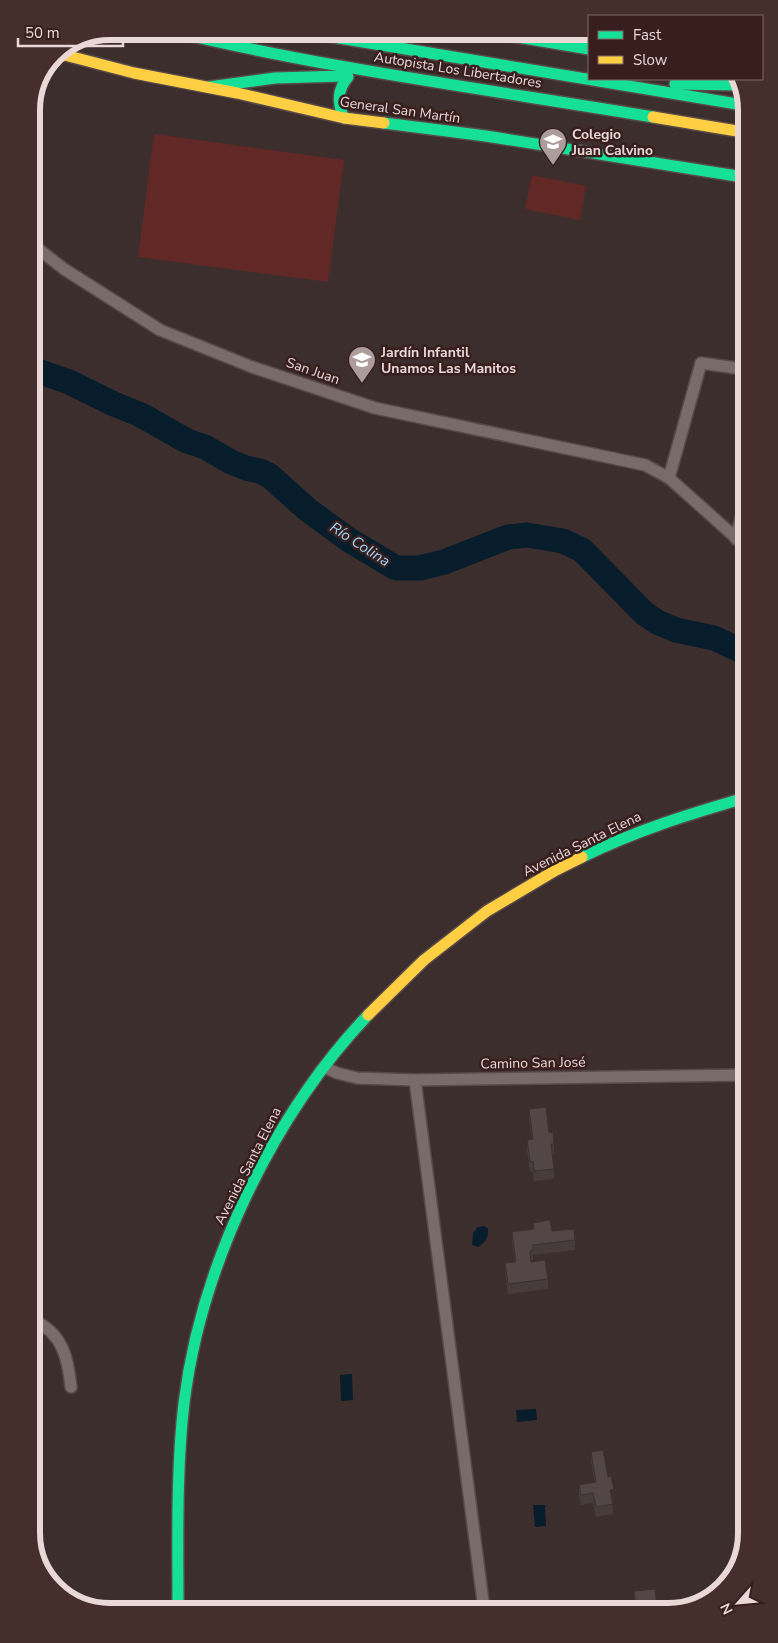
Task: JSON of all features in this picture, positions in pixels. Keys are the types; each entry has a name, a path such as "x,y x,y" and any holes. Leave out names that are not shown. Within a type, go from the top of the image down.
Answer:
{"main road":[{"name":"Autopista Los Libertadores","path":"210,40 272,54 738,131"},
{"name":"Autopista Los Libertadores","path":"350,40 588,80"},
{"path":"536,40 588,49"},
{"name":"General San Martín","path":"66,55 134,73 209,87 344,118 486,136 738,177"},
{"path":"344,118 339,110 338,96 341,85 348,76"},
{"path":"209,87 283,78 404,76"},
{"name":"Autopista Los Libertadores","path":"588,80 737,104"},
{"path":"606,83 733,85"},
{"name":"Avenida Santa Elena","path":"178,1603 180,1447 189,1374 205,1303 226,1243 247,1196 278,1135 310,1086 361,1023 393,989 454,936 506,899 554,871 625,837 689,814 738,800"}],"street":[{"name":"San Juan","path":"40,250 64,269 160,330 252,367 375,408 644,465 669,478 738,540"},
{"path":"669,478 701,363 738,368"},
{"name":"Camino San José","path":"324,1067 337,1073 357,1078 415,1080 738,1075"},
{"path":"415,1080 483,1603"},
{"path":"40,1325 53,1334 64,1349 69,1367 71,1387"}],"shaded area":[{"path":"154,134 344,160 328,282 138,257"},
{"path":"532,175 586,186 580,220 525,209"}],"water":[{"path":"484,1226 488,1229 486,1240 478,1247 472,1245 473,1233 478,1227"},
{"path":"352,1374 353,1400 341,1401 340,1375"},
{"path":"536,1409 537,1420 517,1422 516,1410"},
{"path":"533,1505 545,1505 546,1526 535,1527"}],"building":[{"path":"546,1107 549,1133 553,1132 554,1144 551,1144 554,1169 534,1171 533,1161 530,1162 527,1140 533,1139 529,1109"},
{"path":"550,1220 552,1231 574,1229 575,1240 533,1245 533,1250 530,1251 531,1262 545,1260 548,1279 508,1284 505,1263 516,1262 512,1232 534,1229 533,1223"},
{"path":"603,1450 608,1477 611,1476 614,1489 610,1490 613,1504 596,1507 593,1493 581,1495 579,1485 596,1482 591,1452"},
{"path":"655,1589 656,1603 635,1603 634,1591"}],"waterway":[{"name":"Río Colina","path":"40,372 69,382 141,415 187,441 205,447 231,462 270,476 308,510 349,540 396,568 420,568 444,562 508,537 527,535 563,541 582,550 644,613 657,622 676,630 714,638 738,649"}],"traffic: fast":[{"path":"212,40 350,68 653,117"},
{"path":"351,40 588,79"},
{"path":"536,40 588,49"},
{"path":"209,87 275,78 344,76"},
{"path":"344,118 339,97 344,82 348,77"},
{"path":"592,80 737,104"},
{"path":"675,84 733,85"},
{"path":"384,123 486,136 738,176"},
{"path":"582,857 662,824 738,800"},
{"path":"178,1603 178,1507 181,1429 193,1351 207,1298 225,1246 247,1195 273,1145 302,1098 334,1055 368,1015"}],"traffic: slow":[{"path":"66,55 134,73 237,93 344,118 384,123"},
{"path":"653,117 738,131"},
{"path":"368,1015 424,960 487,911 556,870 582,857"}],"place":[{"name":"Colegio Juan Calvino","path":"553,166"},
{"name":"Jardín Infantil Unamos Las Manitos","path":"362,384"}]}
